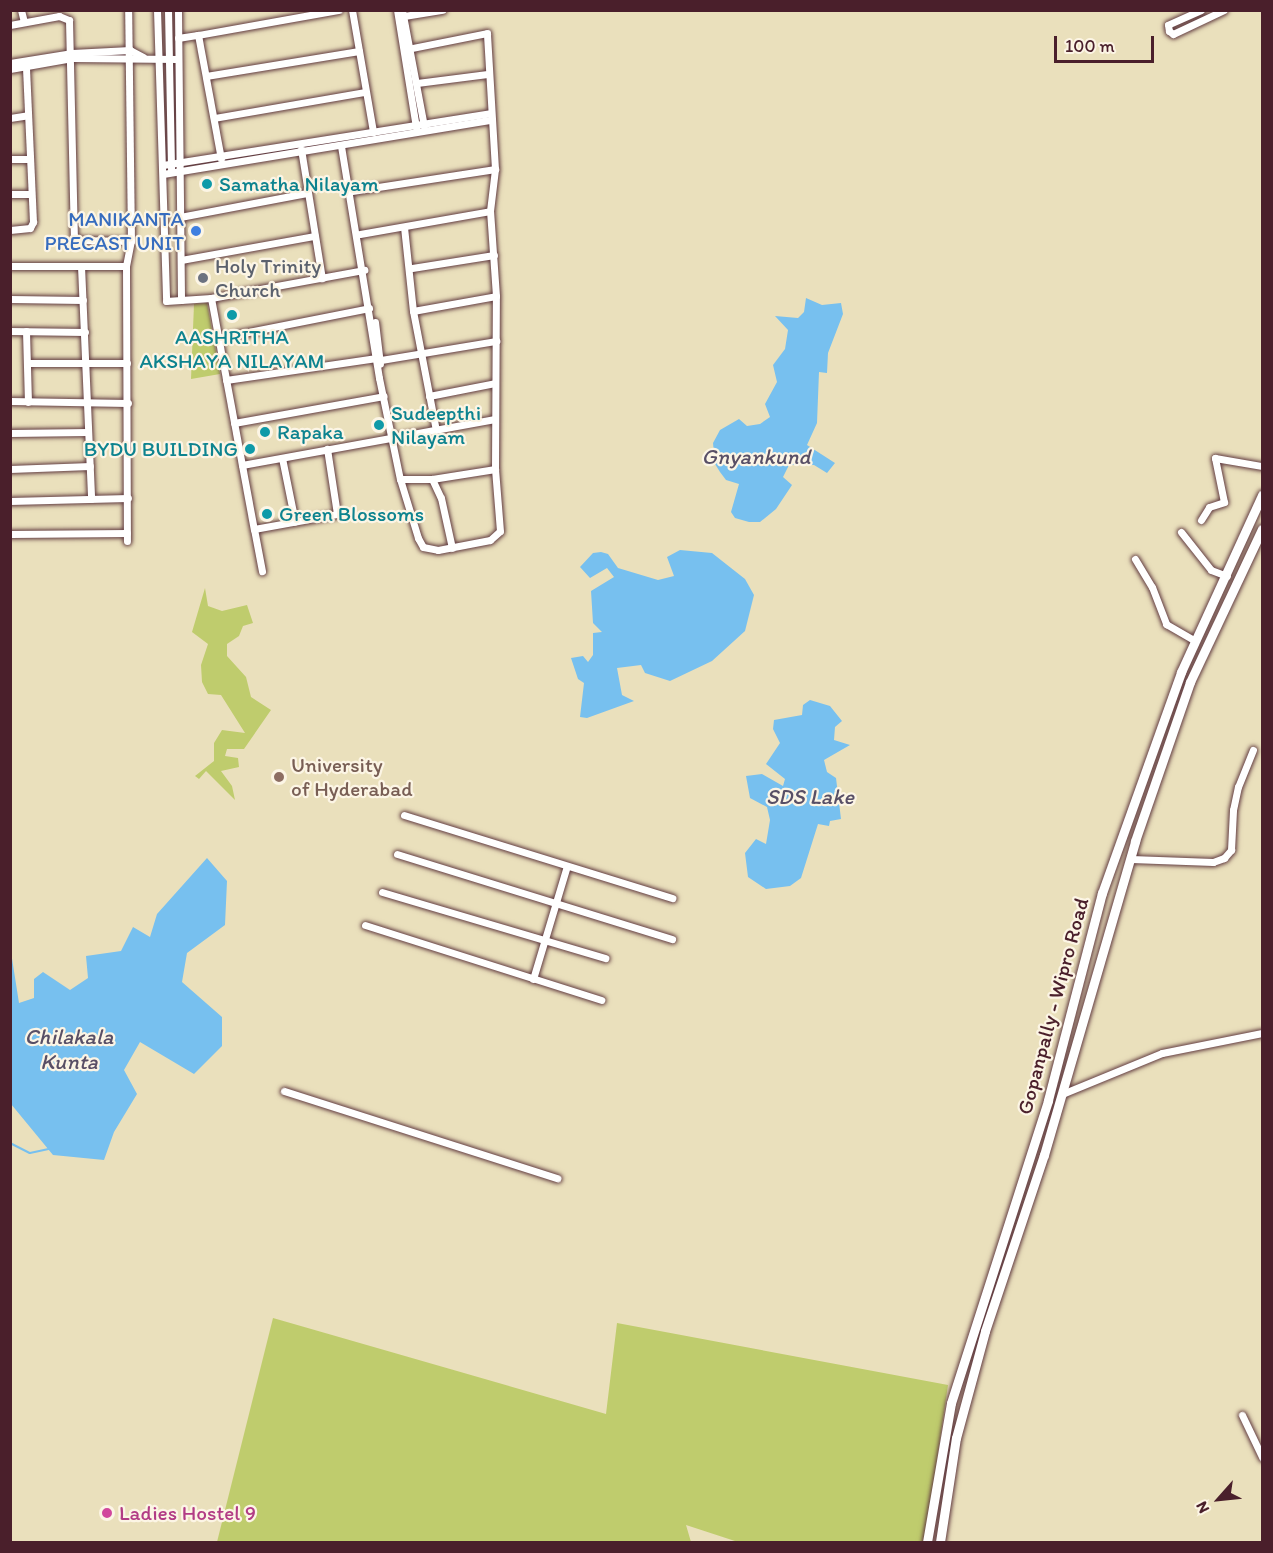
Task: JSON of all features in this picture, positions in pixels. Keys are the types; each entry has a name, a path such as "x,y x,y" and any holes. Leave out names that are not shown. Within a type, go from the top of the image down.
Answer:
{"main road":[{"name":"Gopanpally - Wipro Road","path":"927,1542 948,1421 972,1330 1048,1100 1102,893 1194,641 1227,576 1263,495"},
{"name":"Gopanpally - Wipro Road","path":"940,1542 961,1425 985,1331 1009,1269 1135,841 1191,682 1263,529"},
{"path":"1121,840 1135,841"},
{"path":"948,1421 961,1425"}],"street":[{"path":"21,10 24,22"},
{"path":"10,534 127,537 126,266 131,242 128,10"},
{"path":"157,10 163,165 172,170 344,146 420,128 490,116"},
{"path":"168,10 172,170 180,217 181,300"},
{"path":"178,10 166,301 211,298 363,270"},
{"path":"178,38 339,10"},
{"path":"352,10 373,132"},
{"path":"397,10 420,128"},
{"path":"420,128 412,48 403,13 443,10"},
{"path":"1201,10 1168,25 1169,31 1173,34 1224,10"},
{"path":"10,25 65,16 71,24 74,236 78,240 131,242"},
{"path":"344,146 360,234 379,378 400,479 423,547 452,548 498,536 495,469 496,296 490,210 495,169 487,74 487,33 412,48"},
{"path":"198,35 221,159"},
{"path":"206,76 359,51"},
{"path":"10,63 72,55 130,54 177,59"},
{"path":"10,69 72,55"},
{"path":"10,230 30,228 33,222 26,66"},
{"path":"417,83 487,74"},
{"path":"214,118 365,92"},
{"path":"10,118 28,115"},
{"path":"172,170 300,144 373,132 420,128"},
{"path":"344,137 378,359"},
{"path":"300,144 322,278"},
{"path":"10,159 29,159"},
{"path":"352,191 495,169"},
{"path":"180,217 307,193"},
{"path":"10,194 30,194"},
{"path":"360,234 490,210"},
{"path":"404,227 412,268 413,311 436,430"},
{"path":"181,260 315,236"},
{"path":"412,268 494,255"},
{"path":"10,266 126,266"},
{"path":"81,266 91,499"},
{"path":"413,311 496,296"},
{"path":"211,298 262,571"},
{"path":"10,299 83,300"},
{"path":"218,338 369,308"},
{"path":"10,331 85,332"},
{"path":"26,331 28,402"},
{"path":"226,380 496,341"},
{"path":"27,363 86,365 127,363"},
{"path":"429,396 495,383"},
{"path":"234,423 384,396"},
{"path":"10,401 128,403"},
{"path":"242,465 495,419"},
{"path":"10,433 88,432"},
{"path":"254,529 337,514 327,449"},
{"path":"282,458 295,522"},
{"path":"1201,520 1209,507 1224,502 1215,458 1263,466"},
{"path":"10,469 90,466"},
{"path":"400,479 432,479 495,469"},
{"path":"432,479 441,498 452,548"},
{"path":"10,501 128,498"},
{"path":"1181,532 1211,570 1227,576"},
{"path":"1135,559 1152,587 1166,624 1194,641"},
{"path":"1131,859 1213,862 1224,858 1231,850 1238,788 1253,750"},
{"path":"404,815 672,898"},
{"path":"397,854 672,939"},
{"path":"533,979 567,866"},
{"path":"382,892 605,958"},
{"path":"365,925 601,1000"},
{"path":"1062,1094 1162,1053 1263,1033"},
{"path":"284,1091 557,1178"},
{"path":"1242,1415 1263,1457"}],"green space":[{"path":"207,303 220,374 191,379 194,304"},
{"path":"205,588 208,606 222,611 247,605 253,623 243,626 239,636 227,644 227,656 246,677 251,697 271,710 244,749 227,749 225,756 238,758 239,767 221,771 232,786 235,800 206,771 199,779 195,776 214,761 214,743 222,730 245,733 221,695 208,694 202,682 201,665 208,644 192,632"},
{"path":"273,1318 606,1414 617,1323 948,1385 925,1542 738,1542 686,1525 691,1542 217,1542"}],"water":[{"name":"Gnyankund","path":"806,298 822,305 841,303 843,314 828,353 827,373 819,372 817,423 807,445 835,463 827,473 814,465 789,465 783,477 792,485 776,509 760,522 735,518 731,512 739,484 726,480 720,472 715,464 713,443 720,430 739,419 747,426 760,424 770,417 765,404 777,382 773,365 785,349 788,330 775,316 798,318 804,312"},
{"path":"680,550 712,553 745,579 754,595 745,631 712,661 670,681 645,673 641,665 617,668 622,695 634,701 587,718 580,717 584,683 578,679 571,658 583,656 588,662 593,655 593,633 602,632 593,623 591,591 614,577 607,568 590,578 580,567 593,553 601,552 608,554 618,568 658,580 674,576 667,557"},
{"name":"SDS Lake","path":"810,700 830,706 842,721 835,727 834,740 850,745 824,760 827,772 836,778 841,819 830,821 829,826 818,824 801,878 790,886 766,889 748,877 745,853 756,839 766,844 770,820 767,807 750,798 746,776 762,774 783,786 785,779 766,764 780,743 773,729 774,720 802,715 803,705"},
{"name":"Chilakala Kunta","path":"207,858 227,881 225,925 187,953 182,982 222,1017 222,1046 194,1074 140,1042 124,1070 137,1094 114,1132 104,1160 53,1155 11,1104 11,952 19,1003 34,998 34,979 43,972 70,990 88,978 86,956 121,951 133,927 150,937 157,914"}],"waterway":[{"path":"10,1143 30,1153 49,1149"}],"place":[{"name":"Samatha Nilayam","path":"207,184"},
{"name":"MANIKANTA PRECAST UNIT","path":"196,231"},
{"name":"Holy Trinity Church","path":"203,278"},
{"name":"AASHRITHA AKSHAYA NILAYAM","path":"232,315"},
{"name":"Sudeepthi Nilayam","path":"379,425"},
{"name":"Rapaka","path":"265,432"},
{"name":"BYDU BUILDING","path":"250,449"},
{"name":"Green Blossoms","path":"267,514"},
{"name":"University of Hyderabad","path":"279,777"},
{"name":"Ladies Hostel 9","path":"107,1513"}]}
